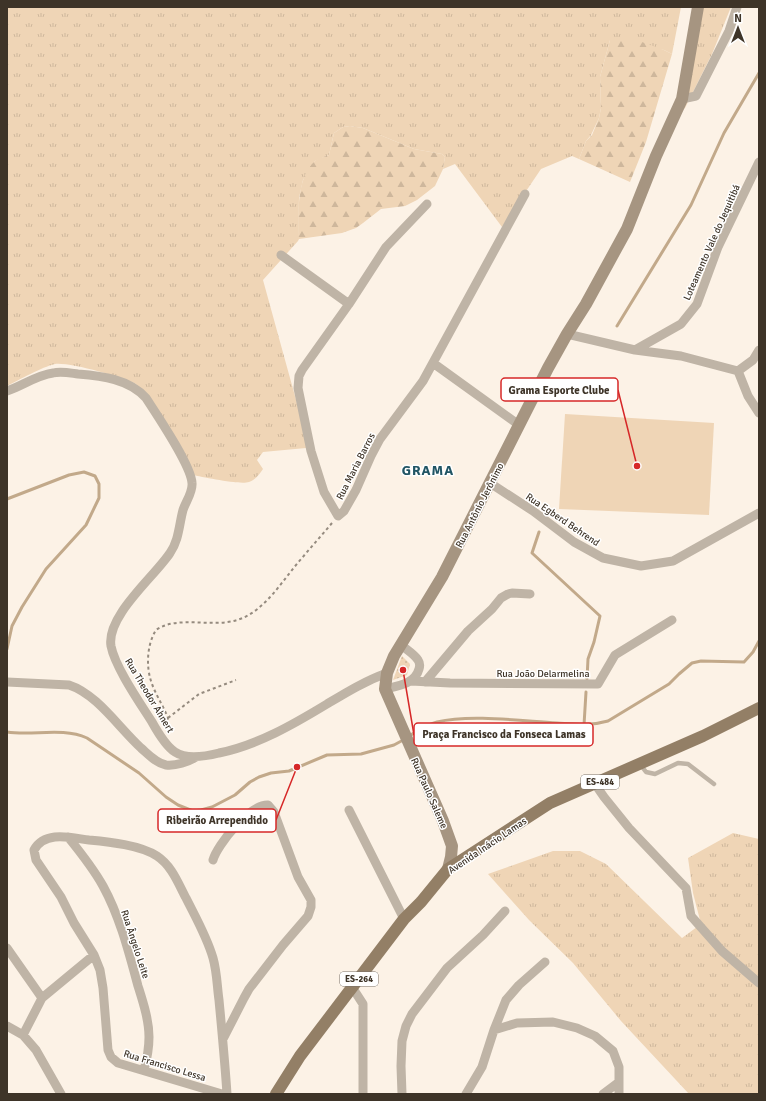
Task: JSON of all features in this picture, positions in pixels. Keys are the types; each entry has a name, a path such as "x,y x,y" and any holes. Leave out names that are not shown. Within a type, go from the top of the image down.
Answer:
{"main road":[{"name":"Rua Antônio Jerônimo","path":"387,673 394,656 442,577 519,424 567,334 586,304 627,229 656,156 682,99 698,7"},
{"name":"Rua Paulo Saleme","path":"387,673 385,690 443,821 452,846 448,869"},
{"name":"Avenida Inácio Lamas","path":"276,1094 300,1056 352,987 404,919 421,902 448,869 550,804 703,736 759,708"}],"street":[{"path":"682,99 696,96 729,31 737,7"},
{"name":"Loteamento Vale do Jequitibá","path":"635,350 681,324 697,304 718,247 759,162"},
{"name":"Rua Maria Barros","path":"427,204 386,247 349,304 302,370 298,382 302,412 311,451 324,492 338,516 344,511 356,490 380,439 423,381 525,194"},
{"path":"281,255 349,304"},
{"path":"567,334 635,350 681,356 738,371"},
{"path":"738,371 753,360 759,350"},
{"path":"433,363 519,424"},
{"path":"738,371 748,396 759,413"},
{"name":"Rua Theodor Ahnert","path":"7,391 53,373 103,376 124,383 138,390 146,398 177,448 189,473 192,486 184,509 178,538 171,552 156,572 137,591 124,609 111,636 111,647 117,663 158,732 174,752 181,755 199,756 240,748 272,735 358,685 387,673"},
{"name":"Rua Egberd Behrend","path":"490,483 533,511 574,542 603,558 641,566 673,561 759,513"},
{"path":"425,682 468,631 504,596 512,594 530,594"},
{"name":"Rua João Delarmelina","path":"411,681 450,684 598,684 615,655 672,620"},
{"path":"385,690 411,681 417,675 420,665 416,658 401,645"},
{"path":"7,682 69,685 78,688 91,698 148,754 162,763 174,765 186,762 199,756"},
{"path":"595,784 629,828 686,888 691,916 722,951 759,983"},
{"path":"213,860 215,853 237,824 262,805 268,805 274,812 298,877 308,892 312,903 308,916 278,950 244,998 223,1039"},
{"path":"349,810 404,919"},
{"path":"68,836 146,850 158,857 168,866 198,922 213,958 216,971 227,1094"},
{"name":"Rua Francisco Lessa","path":"68,836 57,837 40,843 34,850 34,854 36,860 61,897 74,923 94,955 102,980 109,1054 111,1058 118,1063 222,1094"},
{"name":"Rua Ângelo Leite","path":"68,836 90,865 104,888 119,924 145,1011 148,1028 148,1053 144,1070"},
{"path":"402,1094 402,1041 406,1026 412,1014 447,968 483,935 506,911"},
{"path":"7,948 42,998"},
{"path":"23,1034 42,998 94,955"},
{"path":"466,1094 482,1067 506,1000 519,985 545,962"},
{"path":"352,987 363,1004 363,1094"},
{"path":"494,1030 517,1023 554,1022 577,1028 595,1036 613,1051 619,1067 619,1094"},
{"path":"7,1026 23,1034 36,1050 61,1094"},
{"path":"603,1094 619,1082"}],"lane":[{"path":"640,764 646,772 655,774 678,763 688,764 714,784"}],"path":[{"path":"168,718 150,681 149,649 156,630 171,623 214,624 238,620 248,616 268,600 282,581 338,516"},
{"path":"158,732 166,723 168,718 200,694 236,680"}],"green space":[{"path":"7,7 681,7 672,54 664,50 610,40 600,77 601,108 599,118 591,135 586,141 579,159 572,156 541,169 502,227 455,164 443,169 445,157 442,154 414,149 363,128 350,126 343,127 334,133 329,155 315,161 303,180 299,198 298,241 263,280 309,447 263,452 257,460 263,469 253,480 244,483 192,475 136,384 129,381 72,365 55,364 7,386"},
{"path":"700,7 731,7 712,54 685,108 677,114"},
{"path":"631,38 672,54 646,142 630,182 579,159 586,141 592,135 599,118 601,108 600,77 610,40"},
{"path":"350,126 363,128 414,149 442,154 445,157 443,169 435,186 417,200 405,206 381,209 356,228 342,233 299,239 298,241 299,199 304,177 315,161 329,155 334,133 343,127"},
{"path":"565,414 714,423 709,515 559,509"},
{"path":"402,656 410,664 407,675 393,680"},
{"path":"733,833 759,839 759,1094 689,1094 621,1021 573,963 529,920 488,874 553,851 580,851 606,864 682,938 701,924 693,893 688,858"}],"waterway":[{"path":"617,326 691,205 724,133 759,73"},
{"path":"7,499 69,475 84,472 95,476 99,484 99,498 86,525 46,569 12,626 7,649"},
{"path":"539,532 532,553 600,616 594,642 588,659 587,679"},
{"path":"409,736 426,726 437,722 465,718 583,724 595,724 608,721 669,684 692,663 701,661 744,662 753,652 759,641"},
{"path":"584,725 586,692"},
{"path":"7,732 58,732 87,738 139,773 166,797 178,805 193,811 212,807 235,795 250,782 259,777 271,773 289,771 327,755 361,754 394,745 405,739"}],"place":[{"name":"Grama Esporte Clube","path":"637,466"},
{"name":"Praça Francisco da Fonseca Lamas","path":"403,670"},
{"name":"Ribeirão Arrependido","path":"297,767"}],"district":[{"name":"GRAMA","path":"428,470"}]}
